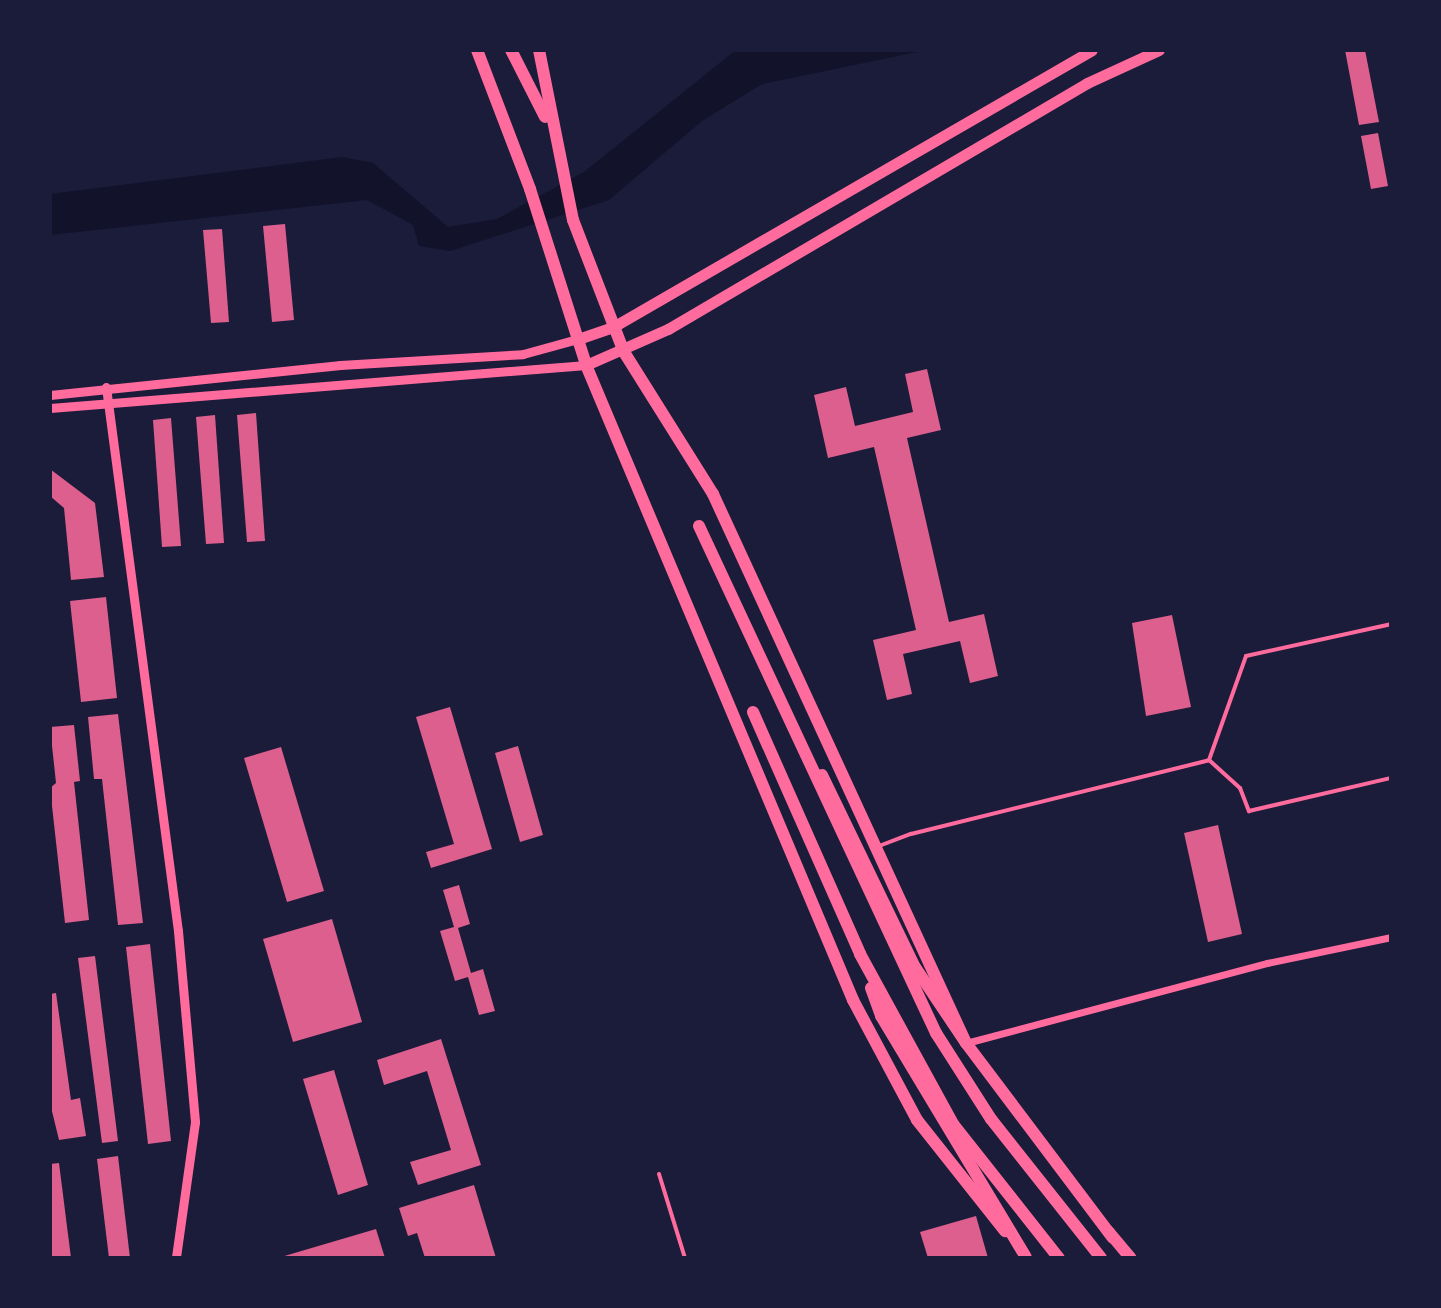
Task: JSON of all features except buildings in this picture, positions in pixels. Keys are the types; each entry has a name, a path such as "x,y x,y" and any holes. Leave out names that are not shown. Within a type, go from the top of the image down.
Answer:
{"main road":[{"path":"477,50 530,189 586,365 853,1000 917,1120 1027,1257"},
{"path":"511,50 550,127"},
{"path":"539,50 550,127 573,220 613,327 624,352 713,494 879,846 966,1043"},
{"path":"578,339 613,327 1092,50"},
{"path":"586,365 624,352 1087,83 1159,50"},
{"path":"699,526 936,1033 991,1119 1101,1258"},
{"path":"753,712 860,954 953,1124 1059,1258"},
{"path":"791,726 822,775 915,967 966,1043 1131,1258"},
{"path":"860,954 881,1016 1027,1257"}],"street":[{"path":"50,395 106,387 523,354 578,339"},
{"path":"50,408 107,400 586,365"},
{"path":"106,387 178,931 195,1122 176,1258"},
{"path":"966,1043 1267,963 1391,937"}],"lane":[{"path":"1209,760 1246,656 1391,624"},
{"path":"879,846 911,834 1209,760"},
{"path":"1209,760 1240,788 1249,811 1391,778"},
{"path":"659,1174 685,1258"}],"shaded area":[{"path":"736,50 927,50 762,84 702,121 609,200 450,251 419,246 413,225 367,200 50,235 50,194 343,157 373,163 448,227 497,219 584,172"}]}
